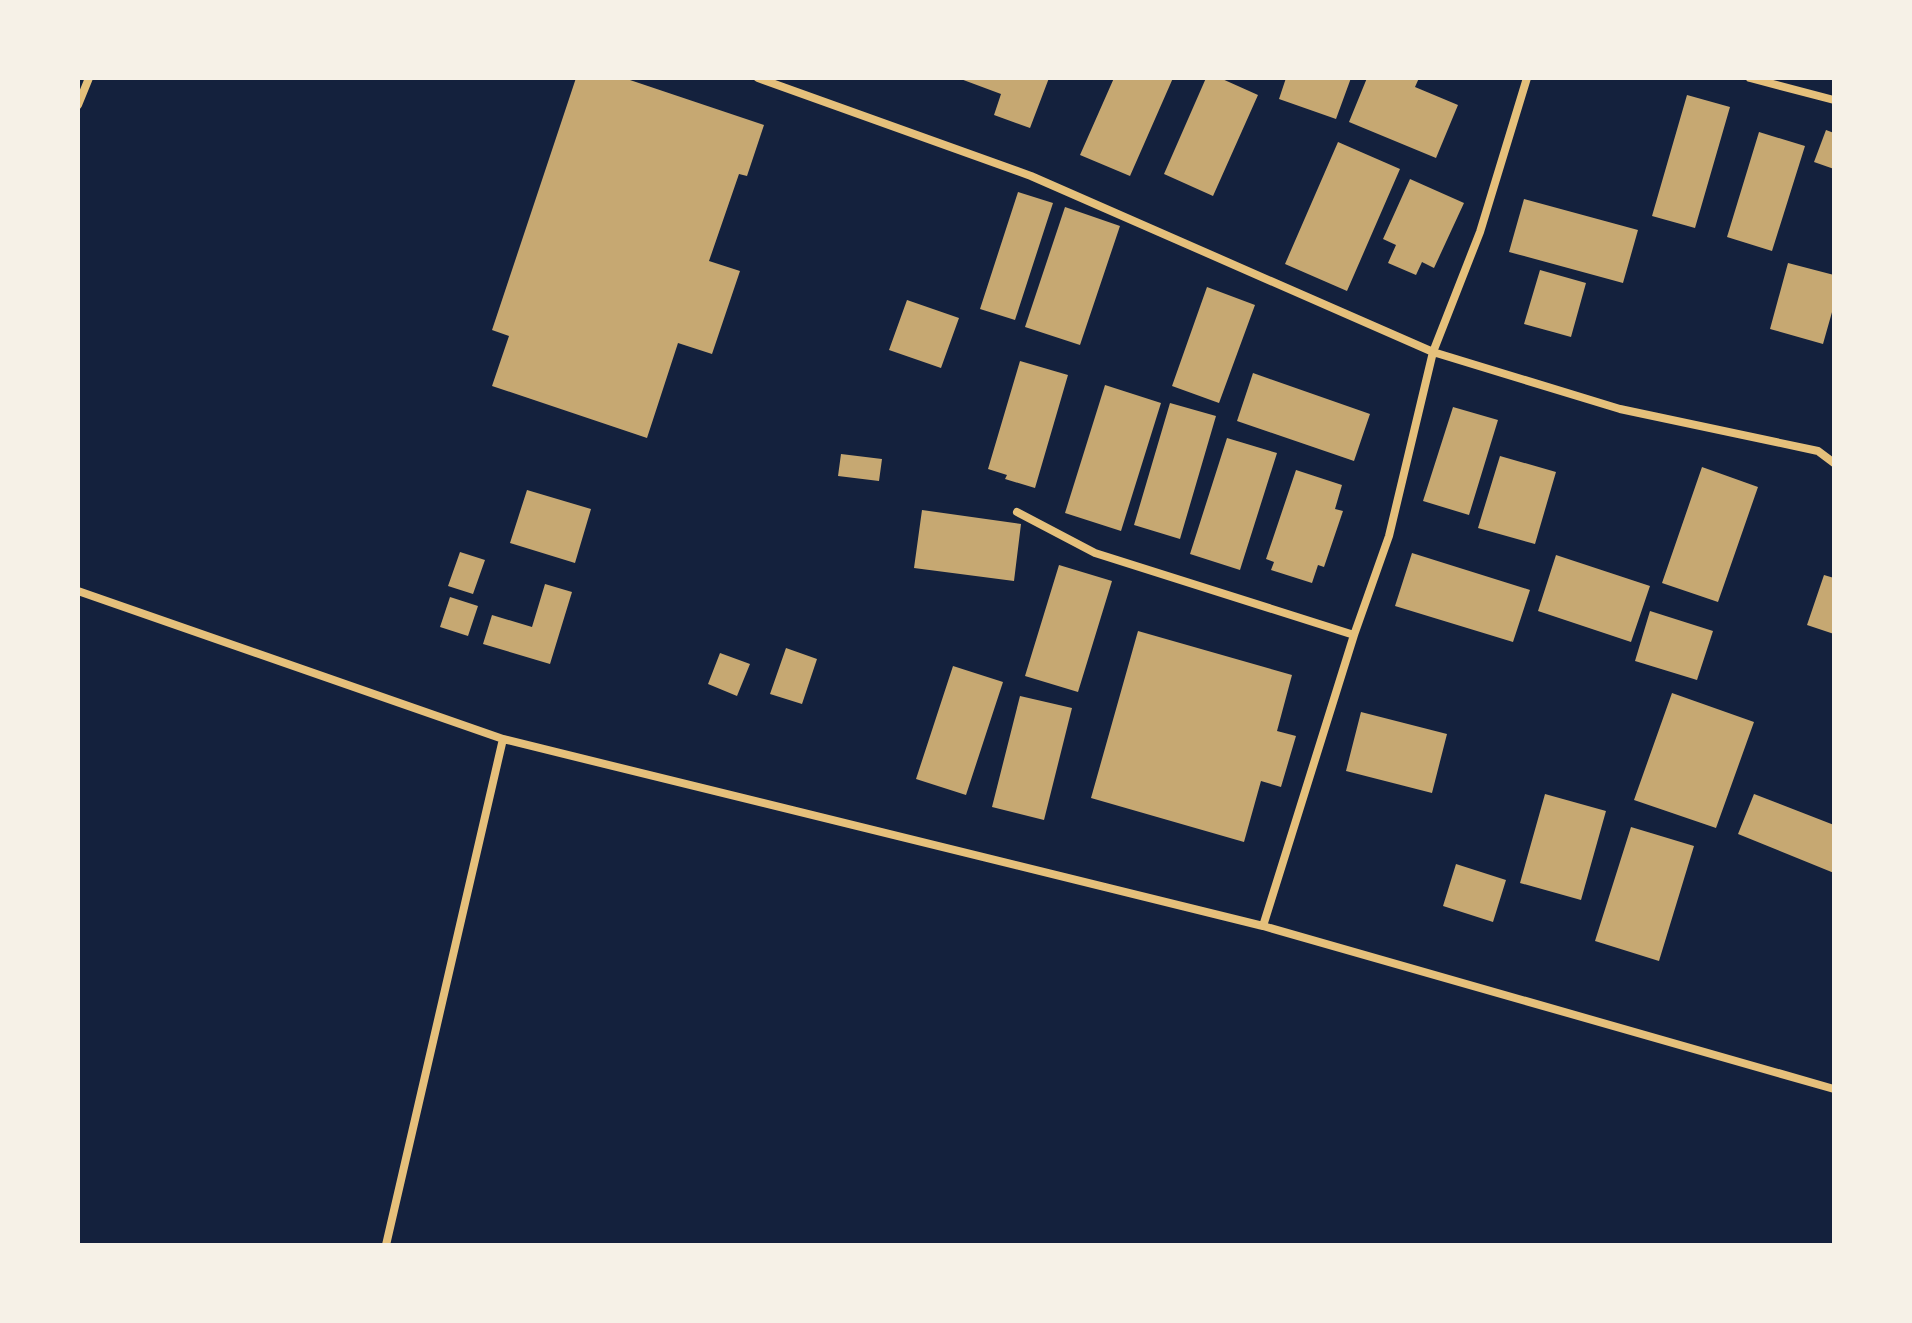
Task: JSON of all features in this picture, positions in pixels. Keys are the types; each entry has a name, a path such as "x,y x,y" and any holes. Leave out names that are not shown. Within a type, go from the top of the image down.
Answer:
{"street":[{"path":"78,105 89,78"},
{"path":"758,78 1031,176 1433,352 1620,409 1818,451 1834,463"},
{"path":"1263,926 1354,635 1389,536 1433,352 1480,232 1527,78"},
{"path":"1750,78 1834,100"},
{"path":"1017,512 1095,553 1354,635"},
{"path":"78,591 503,739 1263,926 1834,1089"},
{"path":"386,1245 503,739"}],"building":[{"path":"576,78 624,78 764,125 747,176 739,174 709,261 740,271 712,354 678,343 647,438 492,386 509,336 492,330"},
{"path":"958,78 1049,78 1030,128 994,115 1001,94"},
{"path":"1114,78 1173,78 1130,176 1080,155"},
{"path":"1206,78 1220,78 1258,95 1213,196 1164,174"},
{"path":"1286,78 1351,78 1336,119 1279,99"},
{"path":"1367,78 1419,78 1415,87 1458,105 1436,158 1349,122"},
{"path":"1687,95 1730,107 1695,228 1652,216"},
{"path":"1826,130 1834,133 1834,169 1814,162"},
{"path":"1759,132 1805,146 1772,251 1727,237"},
{"path":"1338,142 1400,169 1347,291 1285,264"},
{"path":"1410,179 1464,203 1434,268 1422,262 1416,275 1388,263 1396,245 1383,239"},
{"path":"1018,192 1053,203 1015,320 980,309"},
{"path":"1524,199 1638,230 1623,283 1509,252"},
{"path":"1065,207 1120,226 1080,345 1025,327"},
{"path":"1788,263 1834,275 1834,305 1823,344 1770,329"},
{"path":"1540,270 1586,283 1571,337 1524,324"},
{"path":"1207,287 1255,305 1219,403 1172,386"},
{"path":"907,300 959,318 941,368 889,350"},
{"path":"1020,361 1068,375 1035,488 1005,479 1007,475 988,469"},
{"path":"1253,373 1370,414 1354,461 1237,421"},
{"path":"1105,385 1161,403 1121,531 1065,513"},
{"path":"1170,403 1216,416 1180,539 1134,525"},
{"path":"1453,407 1498,420 1469,515 1423,501"},
{"path":"1227,438 1277,453 1240,570 1190,554"},
{"path":"841,454 882,459 879,481 838,476"},
{"path":"1500,456 1556,472 1535,544 1478,528"},
{"path":"1702,467 1758,487 1718,602 1662,583"},
{"path":"1296,470 1342,485 1335,509 1343,511 1324,567 1318,565 1312,583 1271,570 1274,562 1266,559"},
{"path":"527,490 591,509 575,563 510,543"},
{"path":"922,510 1021,524 1014,581 914,568"},
{"path":"460,552 485,560 473,594 448,586"},
{"path":"1412,553 1530,590 1513,642 1395,606"},
{"path":"1556,555 1650,586 1631,642 1538,611"},
{"path":"1059,565 1112,581 1078,692 1025,676"},
{"path":"1824,575 1834,578 1834,634 1807,625"},
{"path":"545,584 572,592 550,664 483,644 492,615 532,627"},
{"path":"450,597 478,606 468,636 440,627"},
{"path":"1650,611 1713,631 1697,680 1635,661"},
{"path":"1138,631 1292,675 1277,731 1296,736 1281,787 1261,781 1244,842 1091,798"},
{"path":"786,648 817,659 802,704 770,694"},
{"path":"720,653 750,664 737,696 708,684"},
{"path":"953,666 1003,682 966,795 916,779"},
{"path":"1672,693 1754,722 1716,828 1634,800"},
{"path":"1020,696 1072,708 1044,820 992,807"},
{"path":"1361,712 1447,734 1432,793 1346,771"},
{"path":"1545,794 1606,811 1581,900 1520,883"},
{"path":"1754,794 1834,825 1834,873 1738,834"},
{"path":"1631,827 1694,846 1659,961 1595,941"},
{"path":"1456,864 1506,880 1493,922 1443,906"}]}
